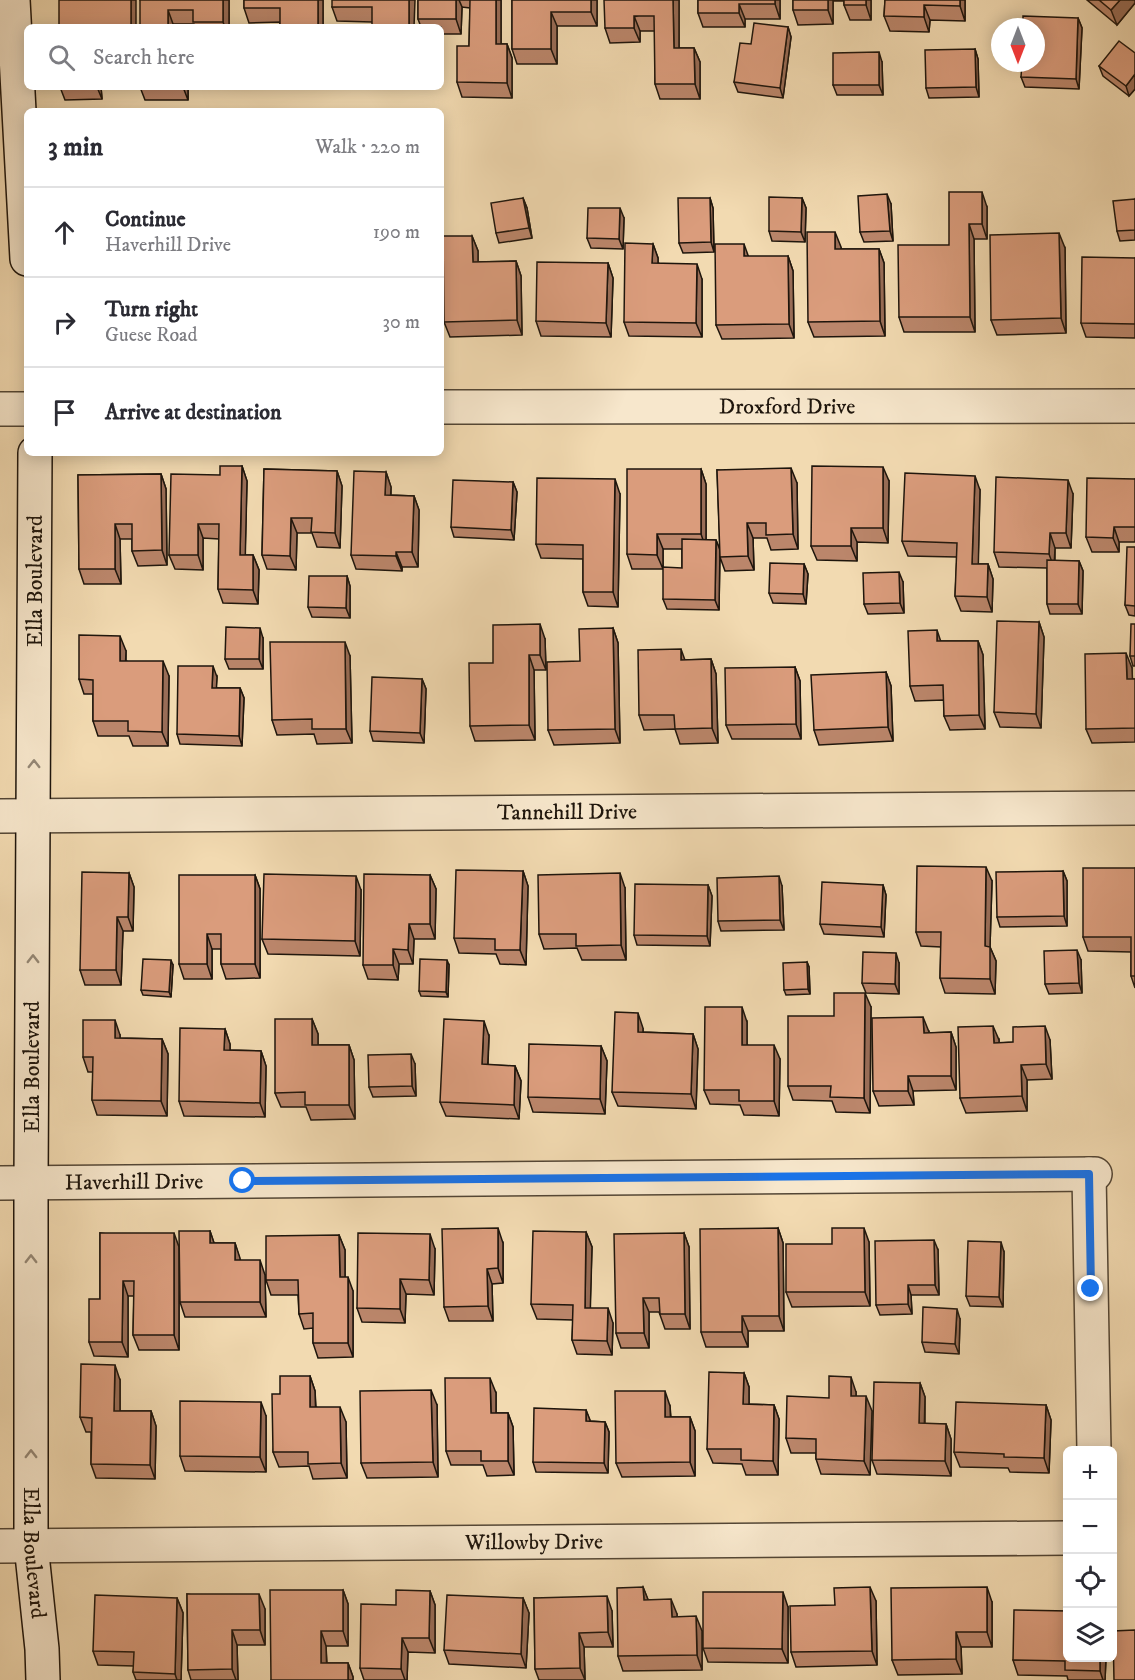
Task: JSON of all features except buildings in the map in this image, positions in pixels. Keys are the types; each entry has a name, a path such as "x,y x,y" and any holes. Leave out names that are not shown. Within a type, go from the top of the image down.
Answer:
{"street":[{"path":"13,0 24,204"},
{"name":"Droxford Drive","path":"444,407 1135,405"},
{"path":"0,409 24,409"},
{"name":"Ella Boulevard","path":"35,456 34,816 16,1182 16,1545 42,1649 43,1680"},
{"name":"Tannehill Drive","path":"0,816 1135,808"},
{"name":"Haverhill Drive","path":"16,1182 1092,1174 1094,1446"},
{"name":"Willowby Drive","path":"16,1545 1063,1538"}],"route":[{"path":"243,1181 1089,1174 1091,1289"}]}
